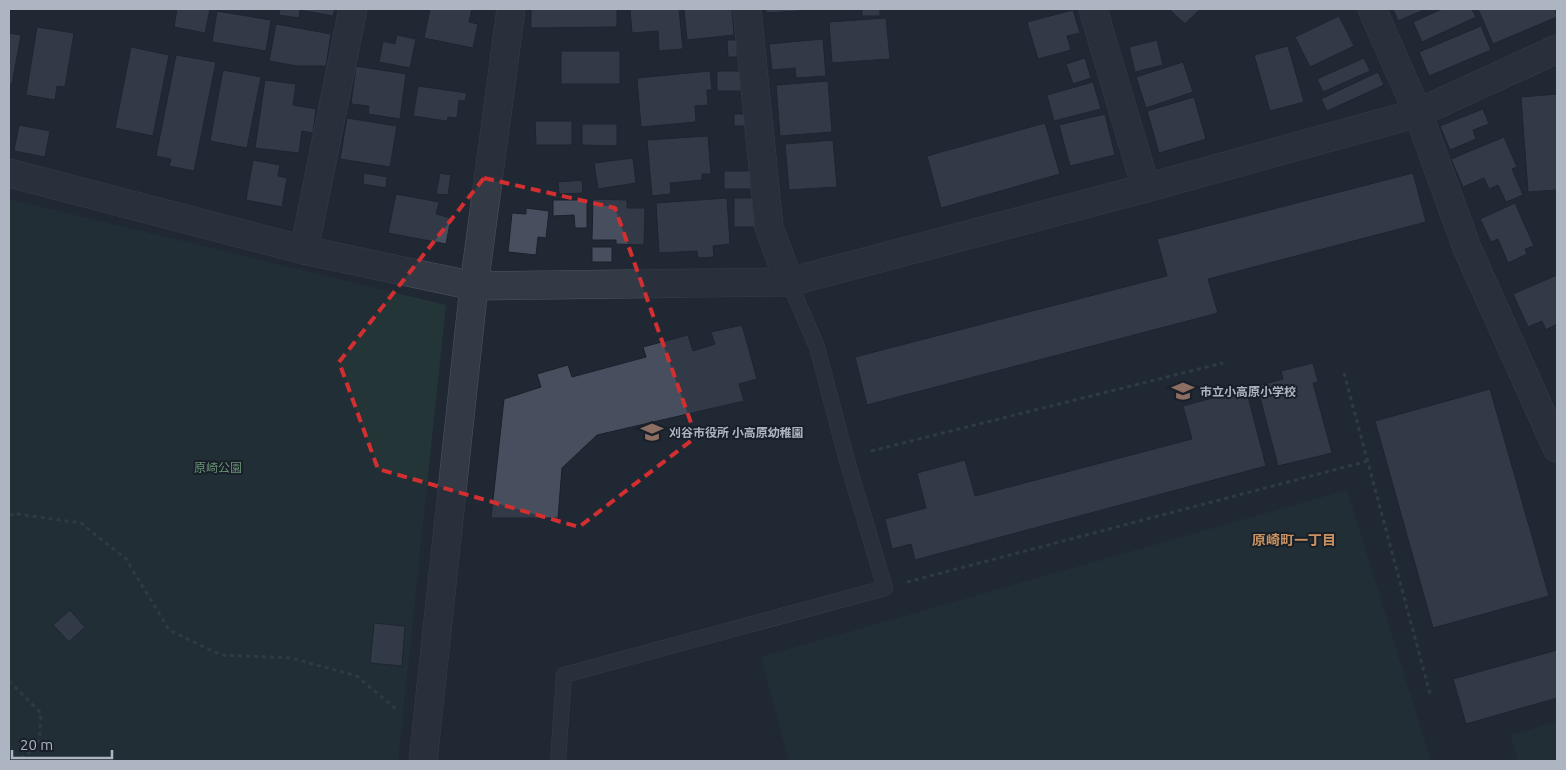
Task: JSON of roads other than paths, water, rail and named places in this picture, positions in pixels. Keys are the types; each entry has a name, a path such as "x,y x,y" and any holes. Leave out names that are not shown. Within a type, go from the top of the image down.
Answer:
{"street":[{"path":"304,250 353,9"},
{"path":"423,761 474,286 511,9"},
{"path":"747,9 769,227 789,282"},
{"path":"1093,9 1146,188"},
{"path":"1372,9 1418,112 1467,248 1557,448"},
{"path":"9,173 304,250 474,286 789,282 1146,188 1418,112 1557,49"}],"lane":[{"path":"558,761 564,675 885,588 846,457 817,347 789,282"}],"place":[{"name":"市立小高原小学校","path":"1183,391"},
{"name":"刈谷市役所 小高原幼稚園","path":"652,432"}],"district":[{"name":"原崎町一丁目","path":"1294,540"}],"park label":[{"name":"原崎公園","path":"218,467"}]}
